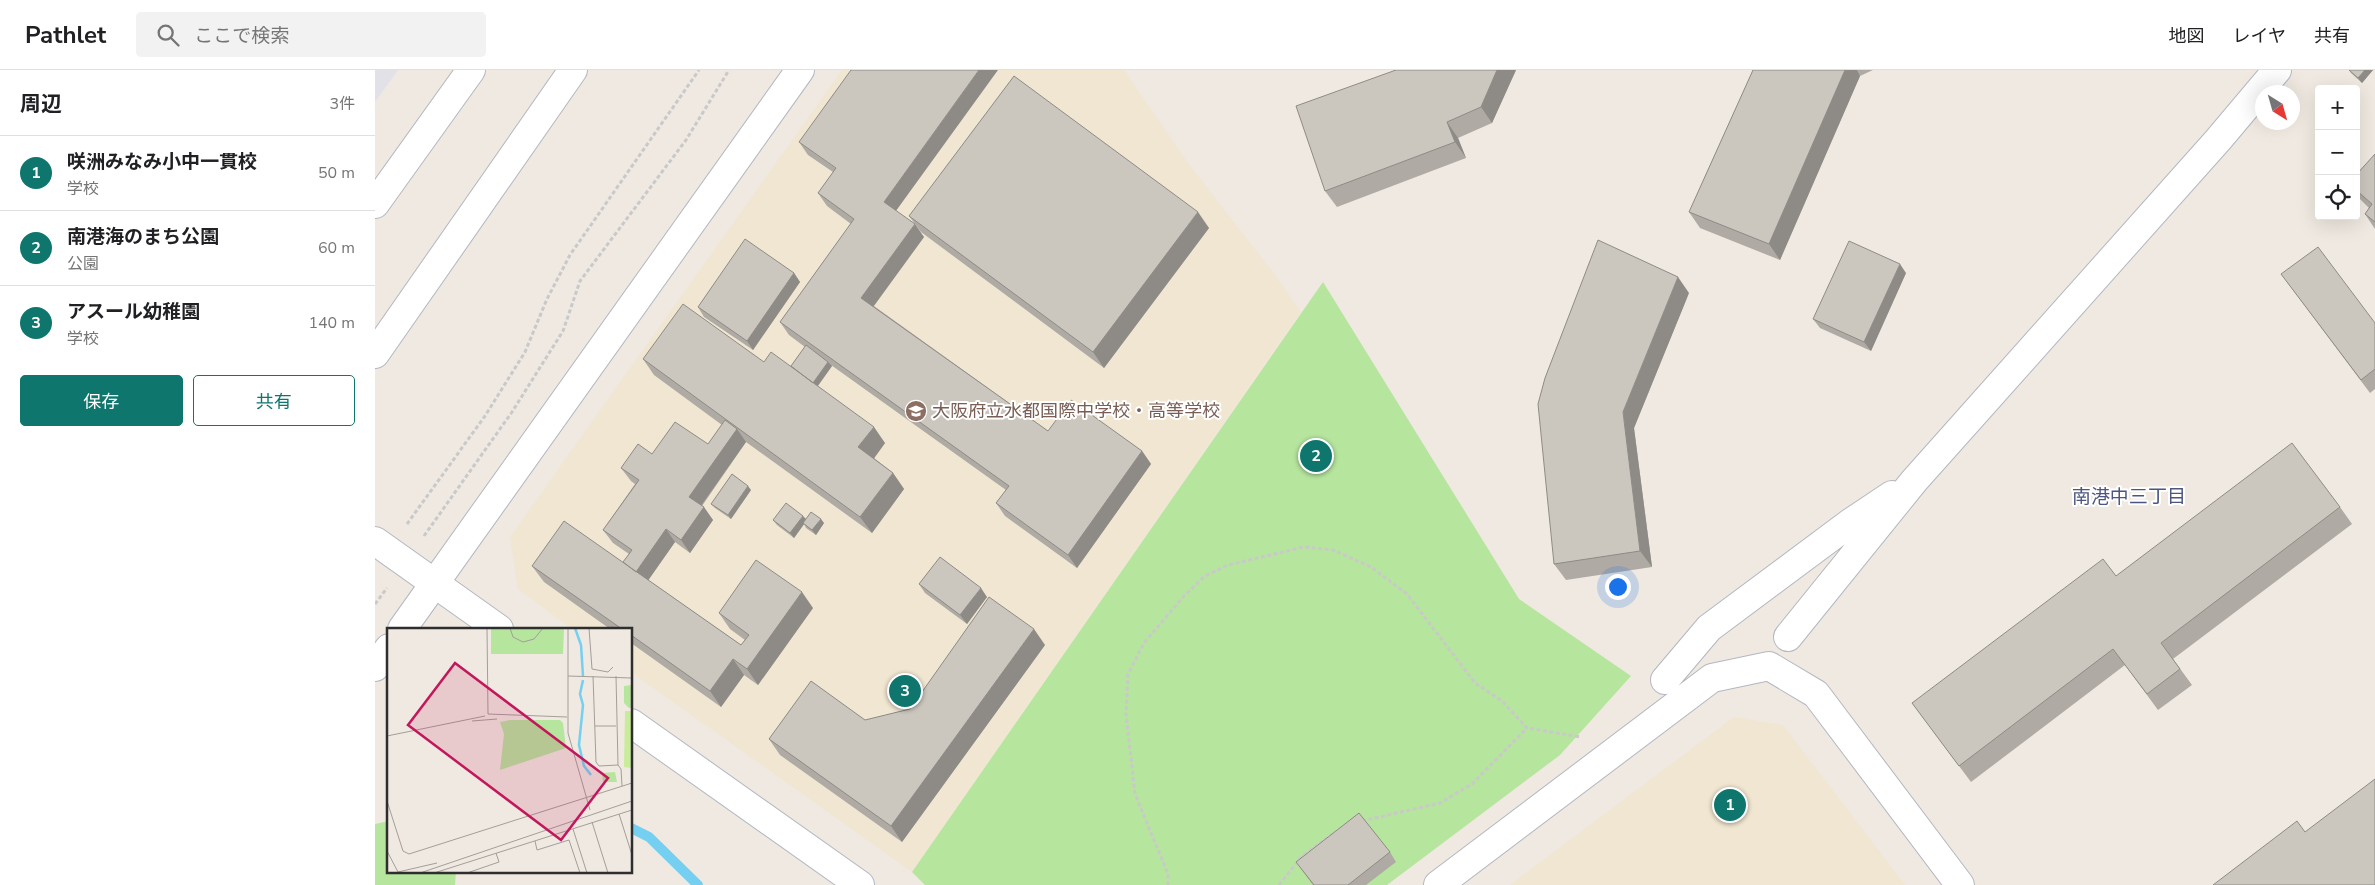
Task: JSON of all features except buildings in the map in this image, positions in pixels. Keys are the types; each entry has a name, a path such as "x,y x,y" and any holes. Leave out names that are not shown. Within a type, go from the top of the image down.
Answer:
{"street":[{"path":"375,204 471,70"},
{"path":"375,354 573,70"},
{"path":"403,628 800,70"},
{"path":"1788,637 1914,481 2218,140 2277,70"},
{"path":"1665,680 1709,628 1850,523 1914,481"},
{"path":"389,551 498,628"},
{"path":"375,667 387,651"},
{"path":"1437,885 1712,678 1769,666 1816,694 1959,885"},
{"path":"633,724 860,885"}],"path":[{"path":"375,604 389,551 485,416 525,352 547,299 570,256 699,70"},
{"path":"389,551 512,412 563,332 581,281 687,140 729,70"},
{"path":"1169,885 1168,874 1135,794 1126,714 1128,674 1144,643 1183,597 1205,576 1228,565 1304,547 1333,550 1371,567 1407,594 1475,684 1502,701 1527,728 1583,737"},
{"path":"1360,822 1440,803 1472,784 1527,728"},
{"path":"1279,885 1302,856 1332,833 1341,829"}],"shaded area":[{"path":"375,70 398,70 375,102"},
{"name":"大阪府立水都国際中学校・高等学校","path":"842,70 1124,70 1188,163 1272,271 1301,312 912,872 633,673 633,628 571,628 518,589 510,537"},
{"path":"1734,717 1783,725 1905,885 1510,885"}],"green space":[{"path":"1323,282 1519,599 1631,676 1560,755 1387,885 925,885 912,872"},
{"path":"387,821 387,872 456,872 455,885 375,885 375,824"}],"waterway":[{"path":"633,829 649,837 698,885"}],"place":[{"name":"大阪府立水都国際中学校・高等学校","path":"916,411"},
{"name":"南港海のまち公園","path":"1316,456"},
{"name":"アスール幼稚園","path":"905,691"},
{"name":"咲洲みなみ小中一貫校","path":"1730,805"}],"district":[{"name":"南港中三丁目","path":"2129,496"}]}
